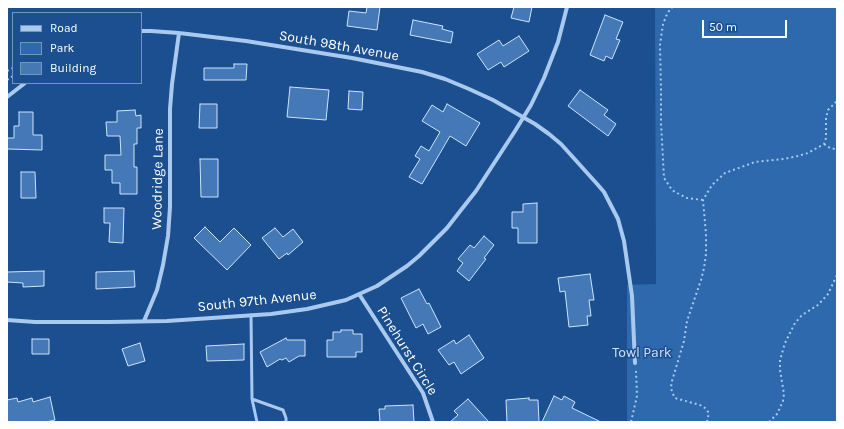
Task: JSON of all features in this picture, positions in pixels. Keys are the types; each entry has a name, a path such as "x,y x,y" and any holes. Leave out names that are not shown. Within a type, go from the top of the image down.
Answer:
{"street":[{"name":"South 97th Avenue","path":"7,320 35,322 167,321 271,314 307,309 346,300 376,286 420,256 447,228 476,191 531,105 544,78 558,42 567,7"},
{"name":"South 98th Avenue","path":"142,31 179,33 238,40 337,55 422,72 445,79 493,100 535,124 549,134 566,150 598,185 604,192 618,219 624,241 632,296 636,364"},
{"name":"Woodridge Lane","path":"144,321 157,290 168,236 170,207 170,109 179,33"},
{"path":"7,97 24,84"},
{"name":"Pinehurst Circle","path":"359,294 423,393 433,422"}],"lane":[{"path":"251,315 252,399 257,422"},
{"path":"252,399 283,410 286,422"}],"path":[{"path":"673,7 667,14 663,24 660,45 661,124 664,178 672,190 679,194 687,198 703,200"},
{"path":"707,422 709,413 705,408 700,405 675,398 671,387 684,341 686,321 704,268 706,234 703,200 712,185 725,173 755,162 798,156 808,153 824,144 826,138 826,118 828,110 837,100"},
{"path":"824,144 830,148 835,149 837,147"},
{"path":"769,422 777,414 783,401 784,394 780,360 785,342 795,323 802,315 818,305 828,294 837,275"},
{"path":"631,422 637,396 636,364"}],"green space":[{"name":"Towl Park","path":"655,7 837,7 837,422 627,422 627,285 656,284"}],"building":[{"path":"367,7 380,7 377,30 347,26 349,11 366,13"},
{"path":"514,7 532,7 529,22 511,18"},
{"path":"605,15 623,22 616,39 620,40 612,59 606,56 604,61 590,55"},
{"path":"413,20 443,26 442,29 453,32 451,43 410,35"},
{"path":"519,36 529,51 504,67 501,62 488,70 477,54 499,40 503,46"},
{"path":"234,64 247,64 246,80 204,80 204,68 234,68"},
{"path":"290,87 329,90 326,120 287,117"},
{"path":"580,90 608,110 604,115 616,124 608,136 568,106"},
{"path":"349,91 363,92 362,110 348,109"},
{"path":"200,104 217,104 217,128 199,128"},
{"path":"447,104 480,123 466,146 450,136 422,184 409,177 420,159 415,156 421,146 429,151 440,132 422,121 432,105 443,112"},
{"path":"135,110 136,116 141,115 141,128 137,128 137,144 134,144 134,167 137,167 137,194 120,194 120,183 112,183 112,170 105,170 105,155 121,155 120,136 107,136 106,122 117,122 117,111"},
{"path":"19,112 33,112 33,135 42,135 42,150 7,149 7,138 14,138 14,126 19,126"},
{"path":"200,159 218,159 218,197 201,197"},
{"path":"21,172 35,172 36,198 21,198"},
{"path":"537,203 537,243 518,243 518,228 512,228 512,212 523,212 523,204"},
{"path":"104,208 124,208 123,243 109,242 110,223 104,223"},
{"path":"205,227 220,242 234,228 251,245 227,270 194,238"},
{"path":"275,228 283,237 293,229 303,242 288,255 287,253 279,259 262,238"},
{"path":"484,236 494,245 484,258 486,259 469,281 457,271 463,263 458,259 470,245 474,248"},
{"path":"44,271 44,286 23,287 23,283 7,282 7,272"},
{"path":"134,271 135,287 96,289 96,272"},
{"path":"590,274 594,300 589,300 591,316 587,316 588,325 569,327 565,291 560,292 558,278"},
{"path":"419,289 427,304 429,303 441,327 428,334 423,324 416,328 401,298"},
{"path":"341,330 353,330 353,334 362,334 362,352 356,352 356,357 327,357 327,340 333,340 333,332 341,332"},
{"path":"469,335 484,358 461,374 454,362 449,365 438,350 454,340 456,344"},
{"path":"286,338 287,340 305,340 305,356 299,356 289,362 286,358 282,360 280,359 267,367 260,352"},
{"path":"32,339 49,339 49,354 32,354"},
{"path":"140,343 145,361 128,366 122,349"},
{"path":"244,344 244,360 207,361 206,346"},
{"path":"554,396 562,400 564,396 575,402 572,408 601,422 542,422"},
{"path":"50,397 55,420 46,422 7,422 7,400 17,398 18,402 32,398 33,402"},
{"path":"529,398 529,400 538,400 539,422 507,422 506,400"},
{"path":"468,399 489,422 450,422 458,415 454,411"},
{"path":"413,405 414,422 380,422 379,409 385,409 385,406"}]}
